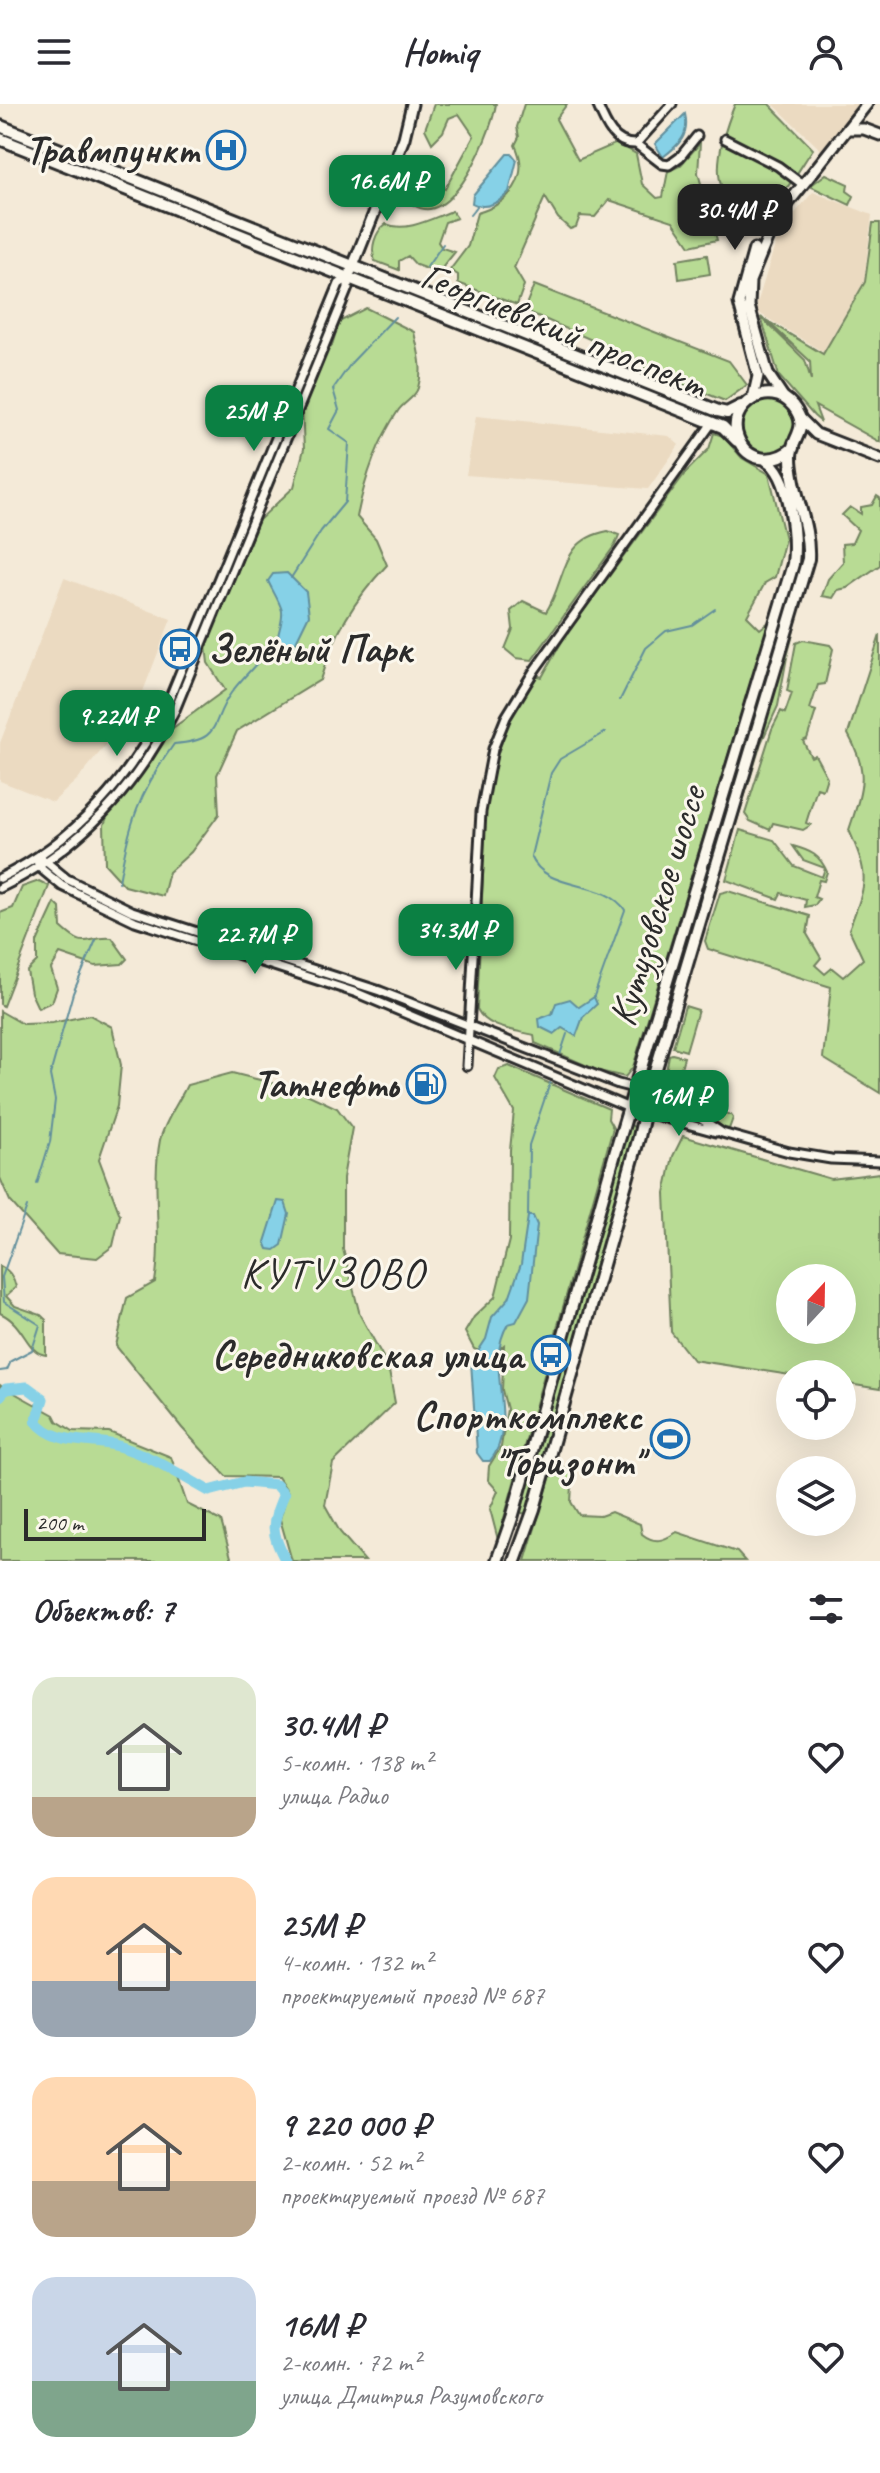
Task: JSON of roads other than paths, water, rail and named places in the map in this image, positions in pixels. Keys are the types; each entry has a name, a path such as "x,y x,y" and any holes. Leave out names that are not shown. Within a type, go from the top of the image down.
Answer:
{"main road":[{"path":"348,278 404,138 412,104"},
{"path":"800,418 799,437 792,453 777,458 764,459 742,447 736,435 735,423 749,401 758,376 739,303 740,292 755,247 866,106"},
{"path":"866,106 863,118 867,127 878,134"},
{"name":"Георгиевский проспект","path":"0,126 722,412 731,412 749,401"},
{"path":"848,129 864,129 878,134"},
{"name":"Георгиевский проспект","path":"0,139 712,423 729,431 742,447"},
{"path":"775,220 753,270 748,300 768,374 784,398 816,434"},
{"path":"749,401 770,394 784,398"},
{"path":"799,437 816,434 880,459"},
{"name":"Кутузовское шоссе","path":"515,1561 529,1523 649,1092 805,569 808,534 792,453"},
{"name":"Кутузовское шоссе","path":"497,1561 793,564 795,536 783,484 775,467 764,459"},
{"path":"512,1518 519,1515 529,1523"}],"street":[{"path":"597,104 618,141 636,144 662,164 669,165 680,157 697,136"},
{"path":"636,144 672,104"},
{"path":"725,139 778,166 802,184"},
{"path":"0,878 38,857 88,816 136,758 161,717 339,284 348,278"},
{"path":"0,888 48,861 95,822 119,797 169,721 341,304 348,278"},
{"path":"467,1066 481,812 493,749 506,717 534,671 712,423"},
{"path":"38,857 48,861 67,879 132,911 313,967 635,1089 669,1097 722,1133"},
{"path":"38,857 39,867 62,886 135,921 357,993 629,1108 789,1152 831,1159 880,1161"}],"water":[{"path":"685,114 686,128 682,139 663,157 655,144"},
{"path":"507,154 512,154 517,160 509,192 492,204 482,206 472,203 473,195"},
{"path":"287,573 306,592 309,615 288,658 278,648 282,611 268,581 273,574"},
{"path":"594,997 597,1004 583,1017 576,1036 562,1028 554,1034 540,1027 539,1019 552,1014 556,1003 570,999 579,1007"},
{"path":"278,1201 285,1202 289,1214 282,1245 275,1250 268,1249 265,1242"},
{"path":"528,1216 533,1216 537,1225 529,1298 516,1322 508,1324 501,1340 499,1376 502,1429 499,1446 490,1461 483,1461 477,1453 471,1362 486,1339 492,1317 509,1298 521,1264"}],"waterway":[{"path":"470,215 478,205"},
{"path":"427,267 443,244"},
{"path":"291,578 321,531 345,502 349,443 329,429 339,410 333,389 352,362 395,317"},
{"path":"620,700 646,648 666,631 692,625 715,609"},
{"path":"119,882 137,809 162,762 174,744 201,739 213,729 231,693 277,640"},
{"path":"594,996 625,910 604,893 549,876 538,868 531,856 551,773 560,759 606,732"},
{"path":"37,1184 50,1142 55,1100 50,1075 73,993 96,940"},
{"path":"560,1055 567,1034"},
{"path":"528,1216 529,1145 550,1083"},
{"path":"0,1371 7,1370 11,1361 32,1350 40,1325 4,1302 2,1277 27,1207"},
{"path":"0,1396 6,1389 27,1387 43,1399 36,1421 44,1429 63,1438 130,1450 209,1491 244,1482 276,1485 284,1494 274,1528 286,1561"}],"place":[{"name":"Травмпункт","path":"226,150"},
{"name":"Зелёный Парк","path":"180,649"},
{"name":"Татнефть","path":"426,1084"},
{"name":"Середниковская улица","path":"551,1355"},
{"name":"Спорткомплекс \"Горизонт\"","path":"670,1439"}],"district":[{"name":"КУТУЗОВО","path":"333,1273"}]}
